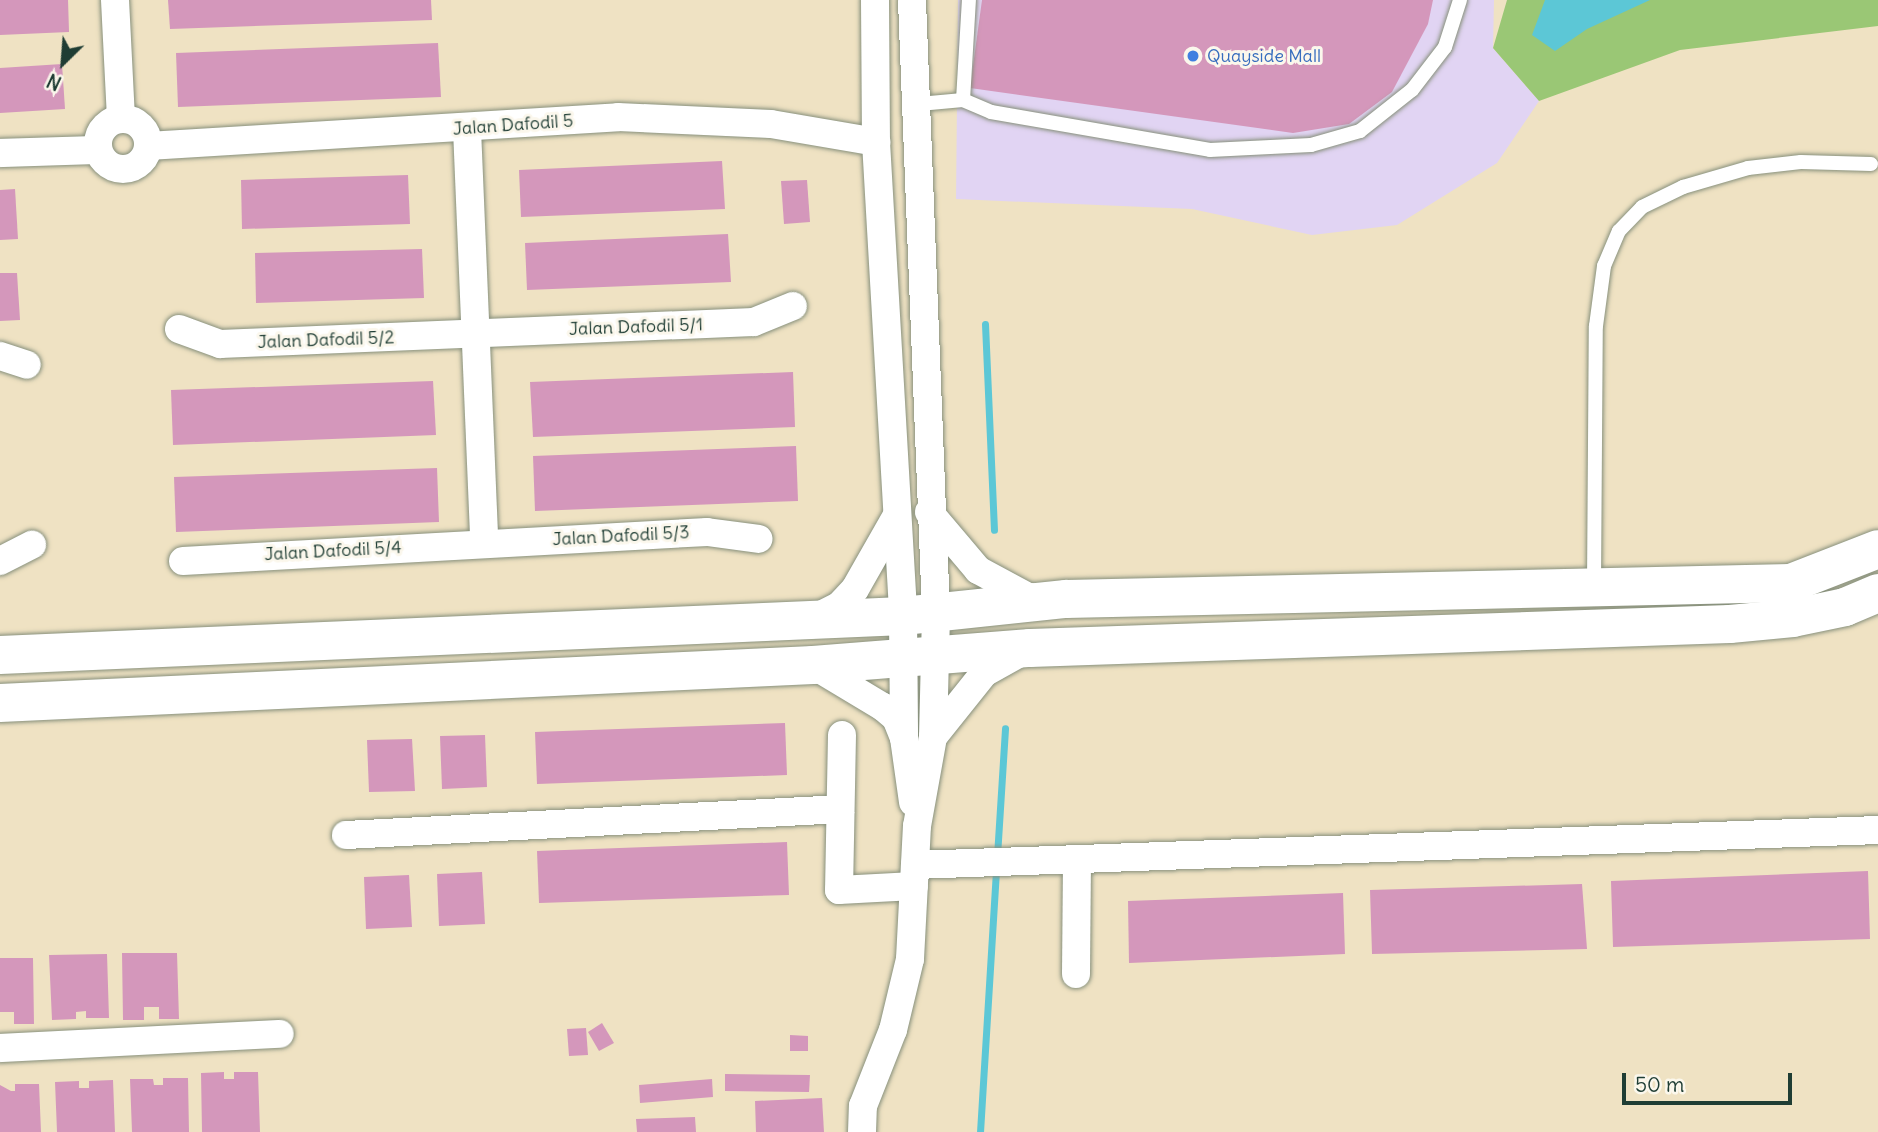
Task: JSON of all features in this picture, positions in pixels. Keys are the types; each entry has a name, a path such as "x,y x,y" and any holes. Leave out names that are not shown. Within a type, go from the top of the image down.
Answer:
{"street":[{"path":"115,0 121,119"},
{"path":"875,0 876,142 897,515 919,614"},
{"path":"862,1132 863,1106 893,1030 910,960 917,826 933,737 919,655 919,614 929,512 919,104 912,0"},
{"name":"Jalan Dafodil 5","path":"148,146 467,129 618,117 771,124 876,142"},
{"path":"121,119 138,124 148,146 144,159 125,169 105,163 98,150 104,127 121,119"},
{"path":"467,129 484,542"},
{"path":"0,153 98,150"},
{"name":"Jalan Dafodil 5/1","path":"476,334 754,322 793,306"},
{"name":"Jalan Dafodil 5/2","path":"179,328 220,344 476,334"},
{"path":"0,356 27,365"},
{"path":"929,512 978,570 1028,597 1066,599 1594,590 1791,583 1878,548"},
{"path":"817,617 839,606 855,589 897,515"},
{"name":"Jalan Dafodil 5/3","path":"484,542 707,532 759,539"},
{"name":"Jalan Dafodil 5/4","path":"183,562 484,542"},
{"path":"0,561 32,545"},
{"path":"0,703 813,665 1030,648 1730,624 1806,615 1844,607 1878,593"},
{"path":"0,655 919,614 1066,599"},
{"path":"933,737 984,673 1030,648"},
{"path":"904,738 919,655"},
{"path":"813,665 897,718 904,738 917,826"},
{"path":"842,735 839,890 996,862 1878,830"},
{"path":"346,835 840,809"},
{"path":"1076,974 1077,860"},
{"path":"0,1048 280,1034"}],"lane":[{"path":"963,100 969,0"},
{"path":"919,104 963,100 991,112 1210,150 1311,145 1360,131 1412,90 1445,47 1460,0"},
{"path":"1594,590 1596,326 1604,266 1619,230 1642,207 1683,187 1748,168 1801,162 1871,164"}],"shaded area":[{"path":"958,0 1494,0 1493,48 1539,101 1497,163 1397,225 1312,235 1192,209 956,199"}],"green space":[{"path":"1507,0 1878,0 1878,26 1680,50 1539,101 1493,48"}],"water":[{"path":"1545,0 1650,0 1587,29 1555,51 1532,35"}],"building":[{"path":"0,0 68,0 69,32 0,35"},
{"path":"168,0 431,0 432,20 170,29"},
{"name":"Quayside Mall","path":"982,0 1433,0 1428,24 1392,92 1349,124 1293,133 970,88"},
{"path":"438,43 441,97 178,107 176,53"},
{"path":"62,64 65,109 0,113 0,68"},
{"path":"722,161 725,209 521,217 519,170"},
{"path":"408,175 410,224 242,229 241,180"},
{"path":"807,180 810,222 784,224 781,181"},
{"path":"15,189 18,239 0,240 0,190"},
{"path":"728,234 731,282 527,290 525,243"},
{"path":"422,249 424,298 256,303 255,253"},
{"path":"0,273 17,273 20,320 0,321"},
{"path":"793,372 795,427 533,437 530,382"},
{"path":"433,381 436,435 173,445 171,390"},
{"path":"796,446 798,501 535,511 533,456"},
{"path":"437,468 439,522 176,532 174,477"},
{"path":"785,723 787,775 537,784 535,732"},
{"path":"485,735 487,787 442,789 440,736"},
{"path":"412,739 415,791 369,792 367,740"},
{"path":"787,842 789,895 539,903 537,851"},
{"path":"1868,871 1870,939 1613,947 1611,881"},
{"path":"482,872 485,924 439,926 437,874"},
{"path":"409,875 412,927 366,929 364,877"},
{"path":"1582,884 1587,949 1372,954 1370,890"},
{"path":"1343,893 1345,954 1129,963 1128,901"},
{"path":"122,953 177,953 179,1019 159,1019 159,1007 144,1007 144,1020 123,1020"},
{"path":"107,954 109,1018 86,1018 86,1011 76,1012 76,1019 52,1020 49,955"},
{"path":"0,958 33,958 34,1024 14,1024 14,1012 0,1012"},
{"path":"602,1023 614,1043 599,1051 588,1032"},
{"path":"586,1028 588,1055 569,1056 567,1029"},
{"path":"790,1035 808,1036 808,1051 790,1051"},
{"path":"224,1072 224,1079 234,1079 234,1072 258,1072 260,1132 202,1132 201,1073"},
{"path":"725,1074 810,1075 809,1092 725,1091"},
{"path":"163,1078 188,1078 189,1132 132,1132 130,1079 153,1079 154,1085 163,1085"},
{"path":"712,1079 713,1097 640,1103 639,1085"},
{"path":"113,1080 115,1132 57,1132 55,1082 79,1081 79,1088 89,1088 89,1081"},
{"path":"15,1084 39,1084 41,1132 0,1132 0,1085 15,1091"},
{"path":"822,1098 824,1132 756,1132 755,1101"},
{"path":"695,1117 696,1132 637,1132 636,1119"}],"waterway":[{"path":"985,324 994,530"},
{"path":"997,856 1005,728"},
{"path":"980,1132 996,868"}],"place":[{"name":"Quayside Mall","path":"1193,56"}]}
